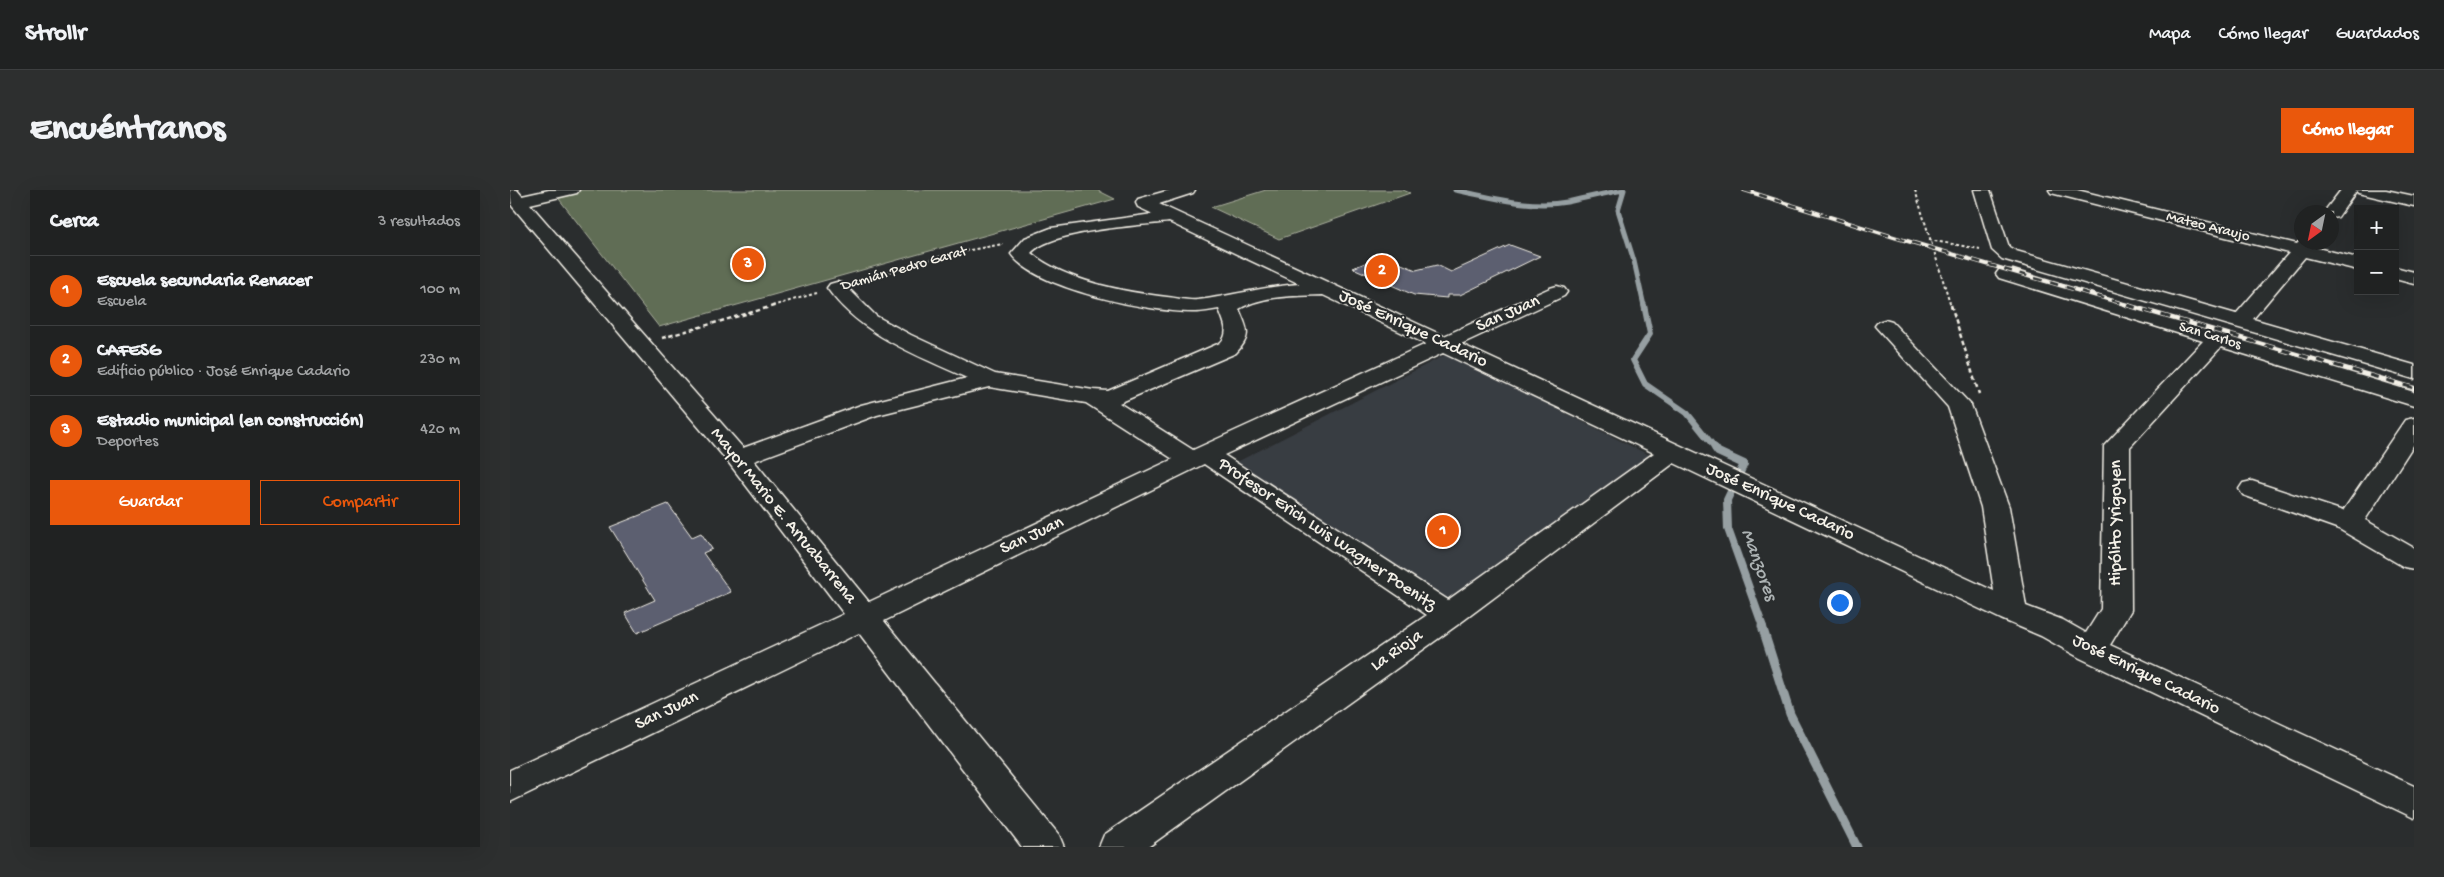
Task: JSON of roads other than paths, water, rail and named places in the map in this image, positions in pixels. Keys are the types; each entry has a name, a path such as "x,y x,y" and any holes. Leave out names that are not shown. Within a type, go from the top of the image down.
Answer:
{"street":[{"path":"514,197 571,190"},
{"name":"José Enrique Cadario","path":"1187,190 1144,203 2012,612 2052,628 2090,650 2414,803"},
{"path":"1982,190 2007,265"},
{"name":"Mateo Araujo","path":"2057,190 2294,244"},
{"path":"2338,205 2349,190"},
{"path":"2364,190 2414,201"},
{"name":"Mayor Mario E. Arruabarrena","path":"514,197 738,458 1045,847"},
{"path":"1172,216 1057,232 1031,242 1020,254 1038,269 1117,297 1195,306 1285,291 1328,289"},
{"path":"2240,322 2302,250"},
{"name":"Mateo Araujo","path":"2317,250 2354,263"},
{"name":"San Carlos","path":"2007,265 2240,322 2414,372"},
{"name":"San Carlos","path":"2007,265 2217,338 2414,399"},
{"path":"2399,274 2414,278"},
{"name":"Profesor Erich Luis Wagner Poenitz","path":"837,288 869,320 903,340 989,380 1093,397 1199,457 1448,615"},
{"name":"San Juan","path":"510,787 1199,457 1557,292"},
{"path":"1093,397 1111,398 1228,348 1236,340 1237,330 1228,308 1239,300"},
{"path":"1885,326 1959,405 1995,507 2012,612"},
{"name":"Hipólito Yrigoyen","path":"2090,650 2116,610 2117,446 2217,338"},
{"path":"738,458 869,410 922,395 989,380"},
{"path":"2349,523 2414,425"},
{"name":"La Rioja","path":"1118,847 1448,615 1674,452"},
{"path":"2252,489 2349,523 2414,560"}],"waterway":[{"path":"1455,190 1511,201 1539,204 1567,202 1624,190 1618,210 1634,261 1644,306"},
{"name":"Manzores","path":"1644,305 1650,334 1633,360 1645,384 1687,413 1716,449"},
{"name":"Manzores","path":"1715,448 1718,452 1744,464 1727,500 1728,529 1763,627"},
{"name":"Manzores","path":"1762,626 1790,714 1857,847"}],"railway":[{"path":"1744,190 1897,238 2131,306"},
{"path":"2127,305 2414,388"}],"place":[{"name":"Estadio municipal (en construcción)","path":"748,264"},
{"name":"CAFESG","path":"1382,271"},
{"name":"Escuela secundaria Renacer","path":"1443,531"}]}
